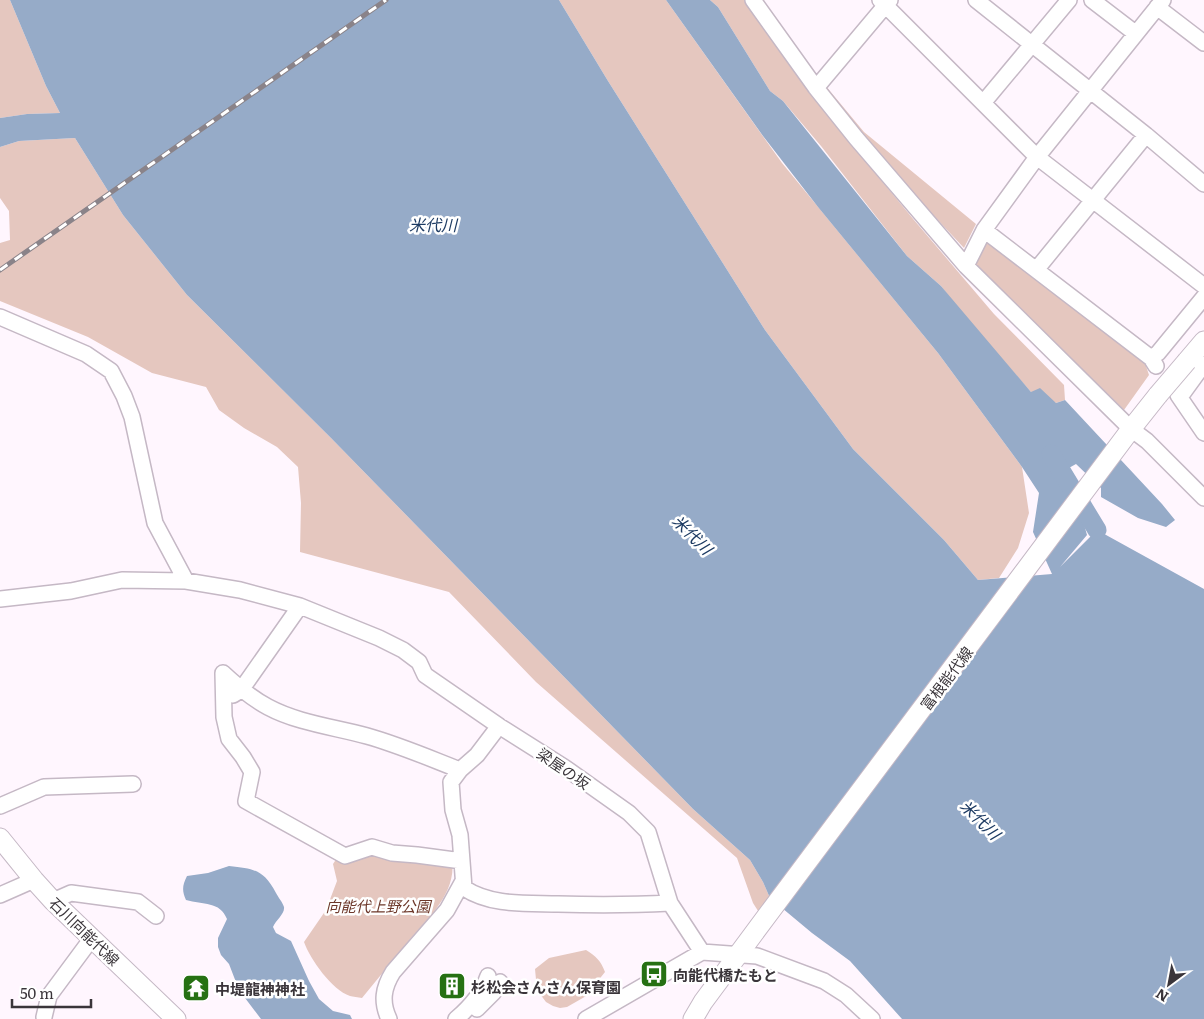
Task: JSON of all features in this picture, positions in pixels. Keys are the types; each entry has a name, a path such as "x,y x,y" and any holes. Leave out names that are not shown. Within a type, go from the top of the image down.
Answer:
{"main road":[{"name":"富根能代線","path":"693,1019 703,1002 766,917 1158,395 1196,363 1204,341"},
{"name":"石川向能代線","path":"0,838 53,900 176,1019"}],"street":[{"path":"753,0 816,88 856,138 966,266 1127,436 1147,441 1204,498"},
{"path":"976,0 1204,184"},
{"path":"983,103 1069,0"},
{"path":"1092,0 1135,34"},
{"path":"816,88 885,2 1037,157 1204,286"},
{"path":"966,266 984,230 1037,157 1160,4 1204,43"},
{"path":"1036,270 1146,136"},
{"path":"984,230 1154,362 1158,352 1204,297"},
{"path":"0,317 86,354 111,370 132,417 155,523 186,581"},
{"path":"1196,363 1179,396 1204,433"},
{"name":"梁屋の坂","path":"0,599 71,591 122,580 186,581 240,590 300,606 379,638 403,650 418,662 425,675 499,726 564,767 629,813 648,832 670,903 702,952"},
{"path":"223,701 241,690 300,606"},
{"path":"460,770 368,736 288,716 268,707 241,690 223,673 224,718 229,739 252,772 246,801 345,856 372,846 392,853 462,861"},
{"path":"499,726 477,755 460,770 452,782 453,810 458,823 464,888 474,895 509,903 612,906 670,903"},
{"path":"0,806 44,787 132,784"},
{"path":"0,895 34,880"},
{"path":"389,1019 383,1003 383,992 387,982 393,972 448,910 463,881"},
{"path":"53,900 71,893 138,902 156,916"},
{"path":"44,1017 49,996 92,938"},
{"path":"586,1019 702,952 757,956 824,982 846,995 872,1019"},
{"path":"456,1019 467,1010 494,979 493,993 465,1019"}],"green space":[{"path":"0,0 10,0 46,86 60,113 27,114 0,118"},
{"path":"559,0 666,0 782,163 938,353 1022,467 1029,513 1018,548 999,578 978,580 944,540 853,449 765,330"},
{"path":"710,0 744,0 810,94 914,220 994,314 1064,385 1065,400 1056,403 1031,392 963,315 941,286 907,256 821,146 783,101 770,91 718,7"},
{"path":"825,85 864,132 976,224 964,248 889,168 823,89"},
{"path":"75,138 123,215 187,295 331,438 693,809 750,860 770,898 760,914 753,903 737,858 536,682 449,592 300,552 301,503 298,467 277,447 244,428 219,410 206,387 152,373 88,337 0,301 0,243 10,240 9,211 0,198 0,147 19,141"},
{"path":"988,236 1144,360 1149,375 1124,410 973,264"},
{"name":"向能代上野公園","path":"357,854 452,860 450,884 438,906 362,998 343,993 329,981 316,965 304,942 326,910 337,881 333,864 339,855"},
{"path":"586,950 598,959 605,972 587,990 588,995 567,1007 560,1008 546,1002 537,990 535,969 549,958"}],"water":[{"name":"米代川","path":"10,0 559,0 765,330 853,449 944,540 978,580 1052,574 1033,532 1039,493 1022,467 938,353 818,207 763,136 666,0 710,0 718,7 770,91 783,101 907,256 941,286 1031,392 1040,388 1056,403 1065,400 1175,520 1166,527 1138,518 1101,497 1101,488 1076,464 1067,469 1062,481 1082,517 1087,535 1060,567 1097,530 1204,589 1204,1019 902,1019 850,961 812,933 770,898 750,860 693,809 331,438 187,295 123,215 75,138 19,141 0,147 0,118 27,114 60,113 46,86"},
{"path":"229,866 257,872 267,879 284,907 283,912 273,927 276,933 291,941 319,999 333,1011 350,1015 352,1019 261,1019 239,990 229,964 221,955 218,947 218,938 227,919 224,913 215,906 186,900 184,894 183,886 187,876 208,873"}],"waterway":[{"path":"1051,454 1097,530"}],"railway":[{"path":"0,270 386,0"}],"place":[{"name":"向能代橋たもと","path":"654,974"},
{"name":"杉松会さんさん保育園","path":"452,986"},
{"name":"中堤龍神神社","path":"196,988"}]}
